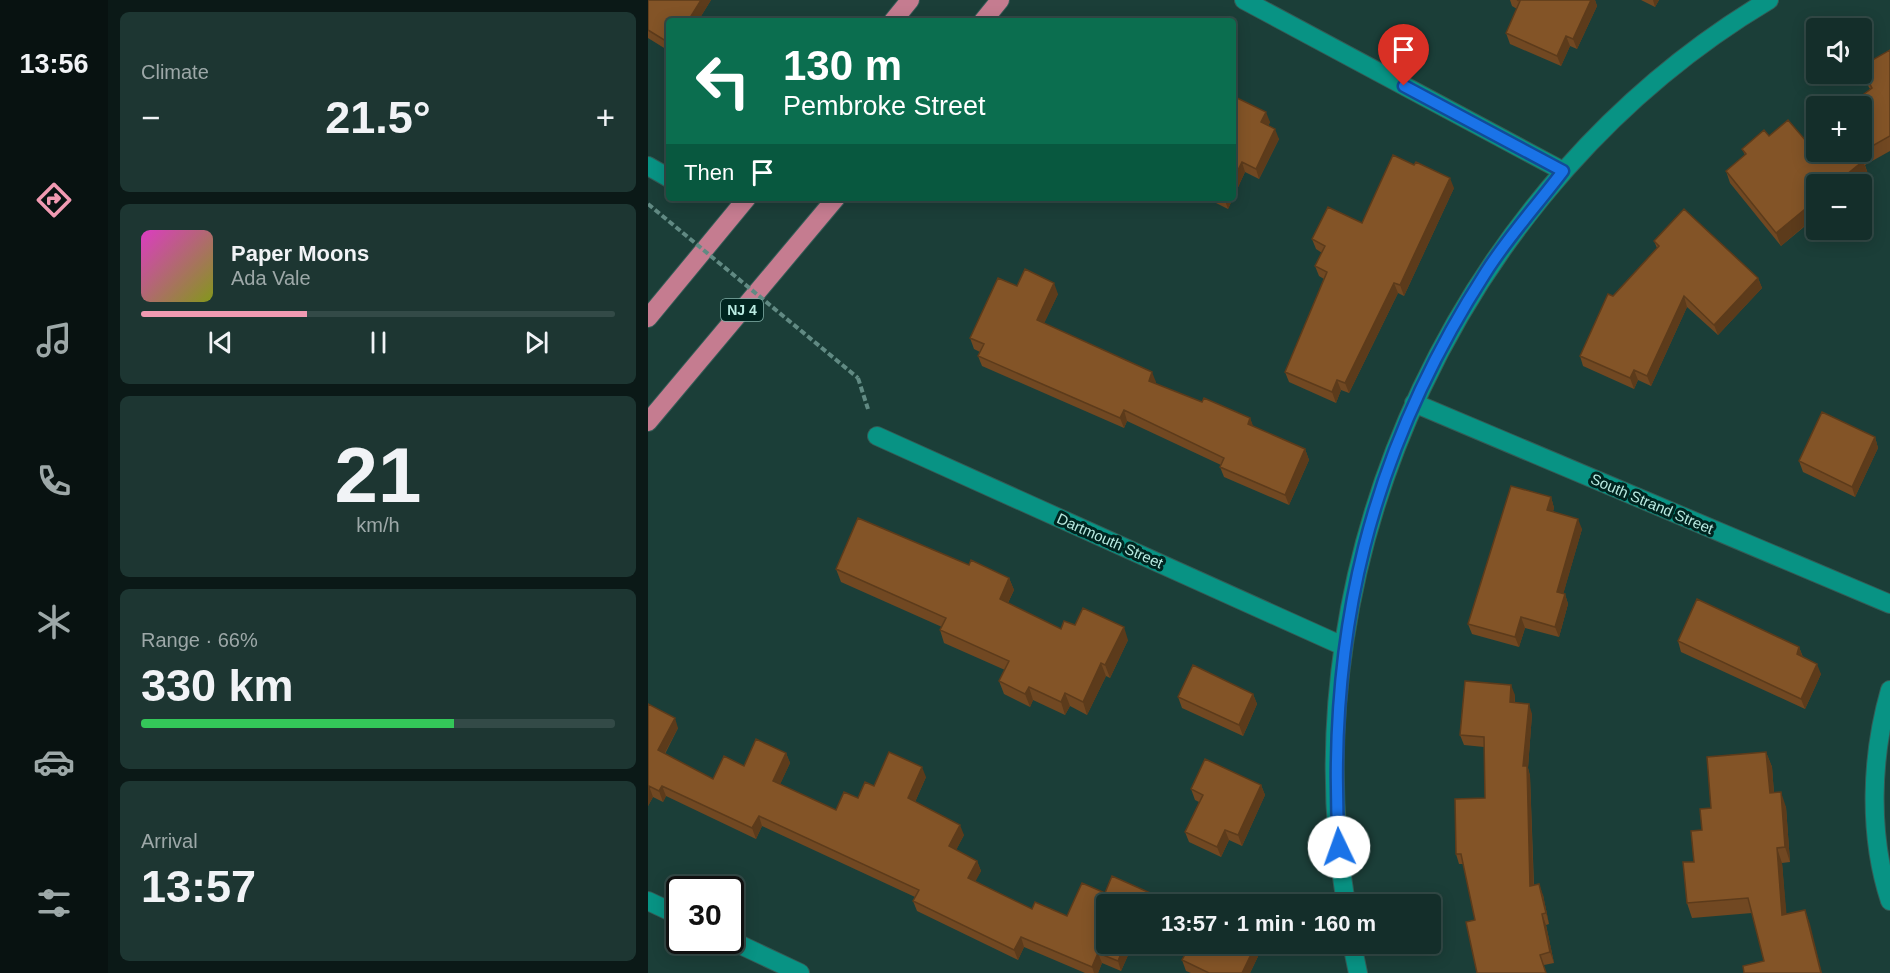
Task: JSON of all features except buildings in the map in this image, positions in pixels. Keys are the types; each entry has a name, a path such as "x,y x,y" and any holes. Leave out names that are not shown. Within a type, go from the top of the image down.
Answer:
{"highway":[{"path":"895,18 910,0"},
{"path":"985,18 1000,0"},
{"path":"648,318 745,201"},
{"name":"NJ 4","path":"648,422 833,201"}],"street":[{"path":"1244,0 1563,171"},
{"path":"1344,894 1340,871 1335,776 1344,646 1361,557 1388,466 1413,403 1446,337 1487,270 1563,171 1619,114 1678,62 1769,0"},
{"path":"648,166 666,176"},
{"name":"South Strand Street","path":"1413,403 1890,604"},
{"name":"Dartmouth Street","path":"877,436 1344,646"},
{"path":"1890,690 1882,717 1875,779 1876,834 1890,901"},
{"path":"648,901 666,909"},
{"path":"744,947 800,973"},
{"path":"1354,954 1358,973"}],"path":[{"path":"648,204 858,378"}],"route":[{"path":"1339,847 1335,776 1339,681 1361,557 1388,466 1413,403 1446,337 1487,270 1563,171 1404,86"}]}
